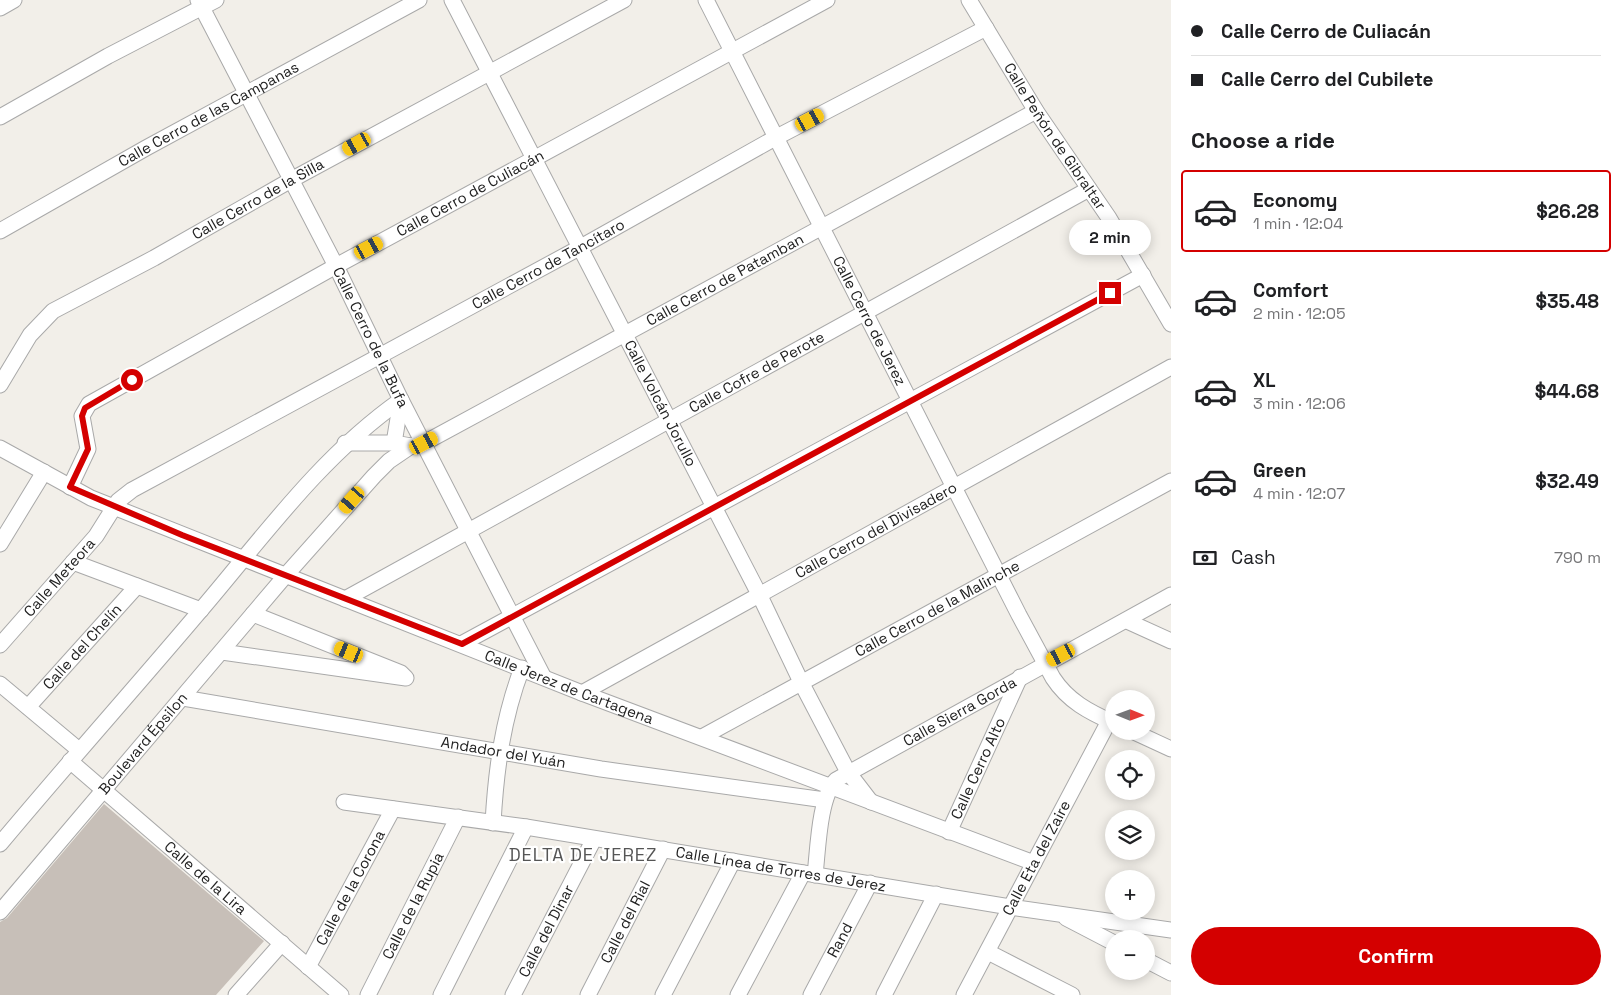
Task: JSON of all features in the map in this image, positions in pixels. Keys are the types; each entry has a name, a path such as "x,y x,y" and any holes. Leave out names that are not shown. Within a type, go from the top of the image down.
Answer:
{"street":[{"path":"0,8 14,0"},
{"path":"0,117 200,4 216,0"},
{"name":"Calle Cerro de las Campanas","path":"0,231 34,210 419,0"},
{"name":"Calle Volcán Jorullo","path":"452,0 668,421 714,506 848,772 872,803"},
{"name":"Calle Cerro de la Silla","path":"0,386 30,335 52,310 163,253 291,180 624,0"},
{"name":"Calle Cerro de Jerez","path":"706,0 1045,663 1059,687 1068,696 1079,706 1105,719"},
{"name":"Calle Cerro de Culiacán","path":"70,487 88,449 82,416 89,404 336,266 827,0"},
{"name":"Calle Peñón de Gibraltar","path":"969,0 1036,111 1109,218 1171,324"},
{"name":"Calle Cerro de la Bufa","path":"200,4 381,356 401,400 418,445 469,530 510,616 543,676"},
{"name":"Calle Cerro de Tancítaro","path":"114,507 123,496 132,490 579,248 775,138 986,28"},
{"name":"Calle Cerro de Patamban","path":"286,575 389,461 1036,111"},
{"name":"Calle Cofre de Perote","path":"345,598 789,353 866,313 1088,189"},
{"path":"462,644 510,616 1143,275"},
{"name":"Calle Cerro del Divisadero","path":"582,693 1171,367"},
{"path":"394,443 401,400"},
{"path":"0,844 74,755 201,610 243,557 309,480 345,443 401,400"},
{"path":"345,443 418,445"},
{"name":"Calle Jerez de Cartagena","path":"0,448 70,487 114,507 582,693 702,737 827,794 872,803 1034,864"},
{"path":"0,544 4,529 44,472"},
{"name":"Calle Cerro de la Malinche","path":"702,737 1171,481"},
{"name":"Calle Meteora","path":"0,645 96,536 114,507"},
{"path":"73,562 201,610"},
{"name":"Boulevard Épsilon","path":"0,912 286,575"},
{"name":"Calle del Chelín","path":"28,708 137,586"},
{"name":"Calle Sierra Gorda","path":"827,794 848,772 1045,663 1127,621 1171,595"},
{"path":"222,652 303,665 406,678 401,673 253,614"},
{"path":"1127,621 1171,641"},
{"path":"493,823 504,721 522,668"},
{"name":"Calle Cerro Alto","path":"949,832 1020,677"},
{"name":"Calle de la Lira","path":"0,684 28,708 104,789 340,995"},
{"name":"Andador del Yuán","path":"183,698 660,779 827,794"},
{"name":"Calle Eta del Zaire","path":"964,995 1105,735"},
{"path":"1152,740 1171,749"},
{"path":"738,995 809,874 827,794"},
{"name":"Calle Línea de Torres de Jerez","path":"344,802 458,817 1010,907 1171,930"},
{"name":"Calle de la Corona","path":"308,967 393,809"},
{"name":"Calle de la Rupia","path":"368,995 458,817"},
{"path":"441,995 526,828"},
{"name":"Calle del Dinar","path":"513,995 594,839"},
{"name":"Calle del Rial","path":"588,995 663,849"},
{"path":"663,995 732,861"},
{"name":"Rand","path":"811,995 870,884"},
{"path":"884,995 936,894"},
{"path":"1055,912 1105,938"},
{"path":"236,995 282,944"},
{"path":"988,952 1072,995"},
{"path":"1155,965 1171,973"}],"building":[{"path":"104,804 264,941 216,995 0,995 0,922 7,918"}],"district":[{"name":"DELTA DE JEREZ","path":"583,855"}],"route":[{"path":"132,380 85,408 82,416 88,449 86,457 70,487 91,498 182,535 243,557 462,644 510,616 1110,293"}]}
